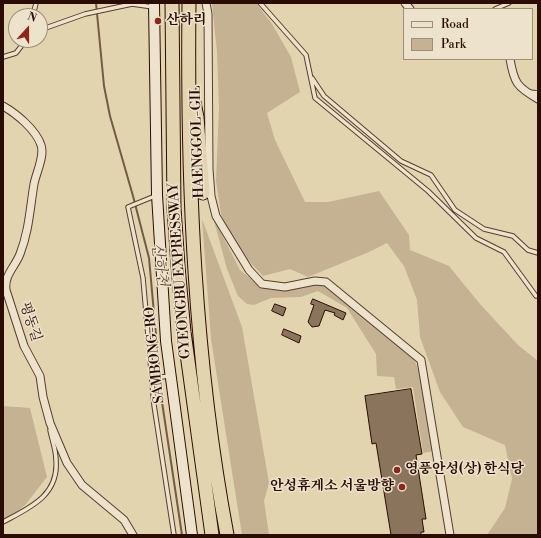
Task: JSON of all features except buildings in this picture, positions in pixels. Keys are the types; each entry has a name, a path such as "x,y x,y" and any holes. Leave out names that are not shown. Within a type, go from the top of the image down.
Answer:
{"highway":[{"name":"GYEONGBU EXPRESSWAY","path":"172,3 174,193 178,266 184,332 212,535"},
{"name":"GYEONGBU EXPRESSWAY","path":"188,3 188,147 198,329 227,535"},
{"path":"188,78 197,117 203,193"}],"main road":[{"name":"SAMBONG-RO","path":"154,5 157,195 168,376 192,535"}],"street":[{"name":"HAENGGOL-GIL","path":"206,3 208,14 209,169 211,196 216,216 249,270 262,284 284,287 315,281 326,282 422,360 450,535"},
{"path":"510,60 512,73 519,87 538,99"},
{"name":"평동길","path":"3,106 29,127 42,146 26,238 17,262 5,282 24,346 40,376 42,397 50,423 67,463 77,479 91,493 117,512 124,520 132,535"}],"lane":[{"path":"260,3 306,55 315,98 428,191 476,238 504,252 536,296"},
{"path":"497,8 509,3"},
{"path":"48,27 91,12 132,4 154,5"},
{"path":"3,57 16,53 20,48"},
{"path":"310,76 324,96 365,132 401,161 431,175 455,210 484,229 513,236 528,250 538,253"},
{"path":"524,91 538,93"},
{"path":"157,195 128,207 143,278 154,378 154,405 174,535"},
{"path":"154,378 168,376"},
{"path":"3,522 38,503 50,488 57,469 50,423"}],"green space":[{"path":"212,3 256,3 272,24 291,57 300,92 267,113 275,140 305,202 328,202 379,191 409,235 410,250 449,266 480,304 518,345 538,361 538,535 487,535 505,508 512,479 505,445 463,427 440,392 420,337 417,300 404,266 387,243 308,277 290,269 263,276 234,245 221,214 216,181 219,108 217,52"},
{"path":"213,217 240,270 261,287 289,290 315,281 315,284 331,287 413,356 421,377 434,451 423,453 413,387 396,389 394,377 377,376 376,354 347,308 318,291 301,297 271,298 254,305 247,304 238,296 227,269"},
{"path":"202,219 242,327 269,483 264,501 269,535 242,535 211,339"},
{"path":"3,406 30,408 47,477 26,504 3,524"}],"waterway":[{"name":"산하천","path":"96,3 104,86 110,116 149,258 162,402 182,535"}],"place":[{"name":"산하리","path":"158,21"},
{"name":"영풍안성(상) 한식당","path":"397,470"},
{"name":"안성휴게소 서울방향","path":"402,487"}]}
